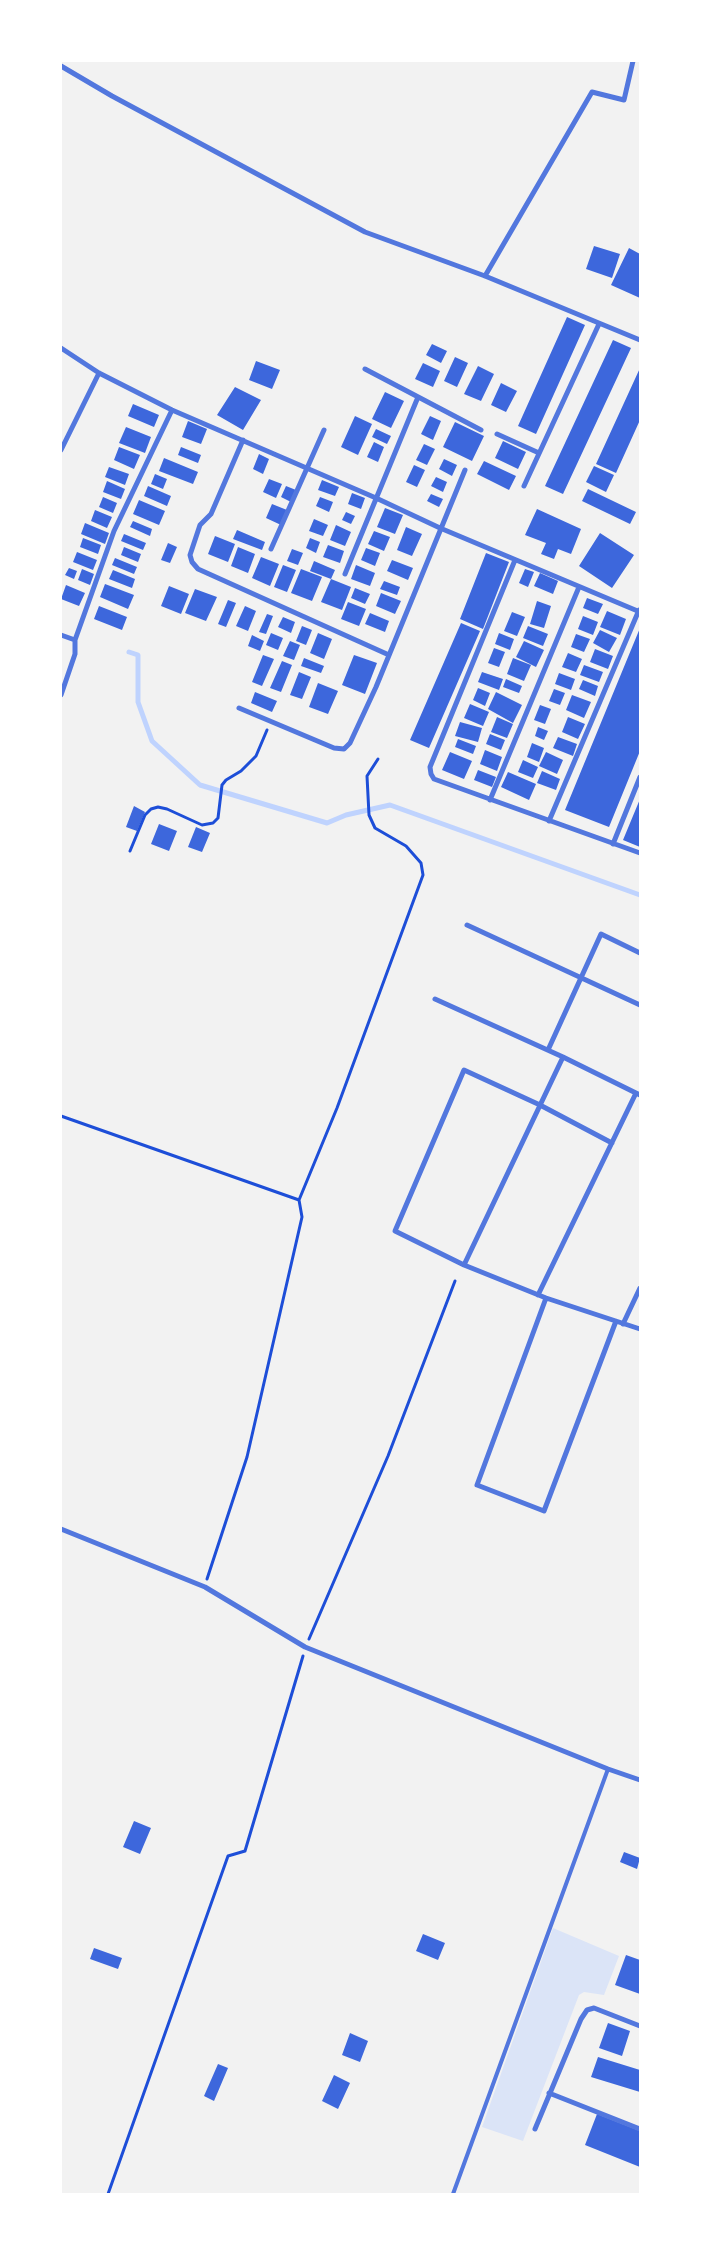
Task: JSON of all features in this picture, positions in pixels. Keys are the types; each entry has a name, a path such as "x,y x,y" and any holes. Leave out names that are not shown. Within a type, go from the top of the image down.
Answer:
{"street":[{"path":"485,276 592,92 624,100 633,61"},
{"path":"61,66 112,96 365,232 485,276 640,340"},
{"path":"524,486 599,324"},
{"path":"61,348 99,373 172,410 376,498 440,528 579,587 639,610 549,821"},
{"path":"365,369 481,430"},
{"path":"61,450 99,373"},
{"path":"345,574 418,397"},
{"path":"61,695 75,654 75,640 114,531 172,410"},
{"path":"271,549 324,430"},
{"path":"497,434 538,453"},
{"path":"243,440 212,514 200,525 190,555 192,562 198,569 389,655"},
{"path":"239,708 334,748 344,749 350,743 389,655 465,470"},
{"path":"515,560 430,767 431,774 434,779 640,853"},
{"path":"490,800 579,587"},
{"path":"61,635 75,640"},
{"path":"613,844 640,777"},
{"path":"466,925 640,1005"},
{"path":"548,1050 601,934 640,953"},
{"path":"435,999 563,1057 638,1094 538,1295"},
{"path":"464,1265 563,1057"},
{"path":"612,1143 540,1105 464,1070 395,1231 464,1265 538,1295 640,1329"},
{"path":"623,1324 640,1288"},
{"path":"546,1298 477,1485 544,1511 616,1321"},
{"path":"61,1530 205,1587 305,1647 608,1769 640,1780"},
{"path":"535,2129 581,2019 587,2010 594,2008 640,2026"},
{"path":"549,2093 640,2129"}],"lane":[{"path":"453,2194 608,1769"}],"path":[{"path":"130,851 145,815 151,809 158,807 167,809 202,826 208,826 218,818 222,785 226,780 246,767 256,756 271,722"},
{"path":"205,1587 247,1457 302,1217 299,1200 337,1108 423,875 421,863 406,846 375,828 369,815 367,776 378,759"},
{"path":"61,1116 299,1200"},
{"path":"108,2194 228,1856 245,1851 305,1647 388,1456 455,1281"}],"shaded area":[{"path":"553,1928 619,1956 604,1995 584,1992 579,1995 523,2141 482,2127"}],"building":[{"path":"594,246 620,254 612,278 586,269"},
{"path":"629,248 640,254 640,298 611,285"},
{"path":"567,317 585,325 536,434 518,426"},
{"path":"613,340 631,348 563,494 545,486"},
{"path":"432,344 447,351 441,363 426,355"},
{"path":"455,357 468,363 457,387 444,381"},
{"path":"256,361 280,370 272,389 249,380"},
{"path":"423,363 440,371 433,387 415,379"},
{"path":"478,366 494,374 481,401 464,394"},
{"path":"640,368 640,420 616,473 596,464"},
{"path":"501,383 517,391 506,412 491,405"},
{"path":"235,387 261,400 243,430 217,415"},
{"path":"385,392 404,401 391,428 372,419"},
{"path":"133,404 159,415 154,427 128,416"},
{"path":"355,416 372,424 358,455 341,447"},
{"path":"430,416 441,421 433,440 421,434"},
{"path":"188,421 207,429 201,444 182,437"},
{"path":"455,422 484,436 472,461 443,447"},
{"path":"126,427 151,437 145,453 119,443"},
{"path":"376,429 391,436 387,444 372,437"},
{"path":"503,441 526,452 518,469 495,458"},
{"path":"374,442 384,447 378,462 367,457"},
{"path":"424,444 435,449 427,465 416,460"},
{"path":"119,447 140,455 134,469 114,460"},
{"path":"181,447 201,455 198,463 178,455"},
{"path":"259,454 269,459 263,474 253,469"},
{"path":"164,458 198,472 193,484 159,471"},
{"path":"444,459 457,465 452,476 439,469"},
{"path":"484,461 516,476 509,490 477,474"},
{"path":"414,465 425,470 417,487 406,482"},
{"path":"594,466 614,475 606,492 586,482"},
{"path":"109,467 129,474 125,485 105,477"},
{"path":"155,474 167,479 163,489 151,484"},
{"path":"436,477 447,482 443,492 431,486"},
{"path":"269,479 282,484 276,498 263,492"},
{"path":"322,480 339,487 335,496 318,490"},
{"path":"107,481 125,489 121,499 103,492"},
{"path":"148,486 171,496 167,506 144,496"},
{"path":"286,486 296,490 291,502 281,497"},
{"path":"588,489 636,512 630,524 582,501"},
{"path":"352,493 365,498 361,509 348,504"},
{"path":"431,494 443,499 439,507 427,501"},
{"path":"103,497 117,503 113,513 99,507"},
{"path":"320,497 333,502 329,512 316,506"},
{"path":"139,500 165,511 159,525 133,514"},
{"path":"272,504 287,510 281,525 266,518"},
{"path":"385,508 403,515 395,534 377,527"},
{"path":"537,509 581,529 571,554 558,549 554,559 541,554 546,543 525,535"},
{"path":"95,510 112,517 107,528 91,521"},
{"path":"346,512 355,516 351,524 342,520"},
{"path":"314,519 328,525 323,536 309,531"},
{"path":"133,521 152,529 150,536 130,527"},
{"path":"85,523 109,533 105,544 81,534"},
{"path":"336,525 351,532 345,546 330,540"},
{"path":"406,527 422,534 412,556 397,550"},
{"path":"237,530 265,542 262,550 233,539"},
{"path":"374,531 390,537 384,551 368,544"},
{"path":"600,533 634,555 612,588 579,566"},
{"path":"124,534 146,543 143,550 121,541"},
{"path":"215,536 235,544 228,562 208,554"},
{"path":"83,538 101,545 98,554 80,547"},
{"path":"310,538 320,542 316,553 306,548"},
{"path":"168,543 177,547 170,563 161,560"},
{"path":"328,545 344,551 340,563 323,557"},
{"path":"124,547 141,554 138,562 121,555"},
{"path":"238,547 255,554 248,573 231,566"},
{"path":"366,548 380,553 375,566 361,560"},
{"path":"292,549 303,553 298,565 287,561"},
{"path":"77,552 97,560 93,570 73,562"},
{"path":"486,553 509,562 483,629 460,619"},
{"path":"261,557 279,564 270,586 252,578"},
{"path":"115,558 137,567 134,574 112,565"},
{"path":"392,560 413,568 408,580 387,571"},
{"path":"314,561 335,570 331,579 310,571"},
{"path":"283,565 296,570 287,592 274,587"},
{"path":"356,565 375,573 370,586 351,579"},
{"path":"69,568 77,571 74,579 65,575"},
{"path":"82,569 94,574 90,585 78,580"},
{"path":"301,569 322,577 312,601 291,593"},
{"path":"525,569 534,572 528,587 519,583"},
{"path":"113,570 135,579 132,588 109,579"},
{"path":"540,573 558,581 553,594 534,586"},
{"path":"331,579 351,587 342,610 321,602"},
{"path":"384,581 400,587 397,595 380,589"},
{"path":"105,584 134,595 128,609 100,597"},
{"path":"66,585 85,593 79,606 61,599"},
{"path":"169,586 189,594 181,614 161,606"},
{"path":"355,588 370,594 365,604 351,598"},
{"path":"195,589 217,597 206,621 185,613"},
{"path":"381,593 401,601 395,614 376,606"},
{"path":"587,598 603,604 598,614 583,608"},
{"path":"228,600 236,603 226,627 218,624"},
{"path":"537,601 551,606 544,628 530,624"},
{"path":"348,602 366,609 359,626 341,619"},
{"path":"99,606 127,617 122,630 94,619"},
{"path":"245,606 256,611 248,631 236,626"},
{"path":"607,611 626,619 620,635 600,627"},
{"path":"512,612 525,617 517,636 504,631"},
{"path":"370,613 389,621 385,632 365,624"},
{"path":"267,614 273,616 266,634 259,632"},
{"path":"583,616 598,622 593,635 578,629"},
{"path":"283,617 295,622 291,633 278,627"},
{"path":"461,623 480,631 429,748 410,740"},
{"path":"302,626 312,630 306,645 296,641"},
{"path":"528,626 548,634 543,646 523,638"},
{"path":"640,628 640,751 609,827 565,810"},
{"path":"600,630 617,638 609,652 593,643"},
{"path":"271,633 283,638 278,650 266,645"},
{"path":"318,633 332,639 324,659 310,653"},
{"path":"499,633 514,639 510,650 495,644"},
{"path":"576,634 590,639 584,652 571,647"},
{"path":"252,635 264,641 260,651 248,646"},
{"path":"290,641 300,645 294,660 283,656"},
{"path":"524,641 544,650 536,667 516,657"},
{"path":"494,648 505,652 499,667 488,663"},
{"path":"595,649 613,656 608,669 590,662"},
{"path":"568,653 582,659 576,672 562,667"},
{"path":"263,655 274,659 262,686 252,682"},
{"path":"354,655 377,663 365,694 342,685"},
{"path":"304,658 324,666 321,673 301,666"},
{"path":"513,658 531,665 524,681 507,674"},
{"path":"282,661 292,665 281,692 270,688"},
{"path":"584,665 603,672 599,682 580,675"},
{"path":"299,672 311,677 302,699 290,695"},
{"path":"482,672 503,679 499,690 478,682"},
{"path":"559,673 575,679 571,690 555,684"},
{"path":"506,679 522,686 519,693 503,687"},
{"path":"583,680 598,686 595,696 579,689"},
{"path":"318,683 338,691 328,714 309,707"},
{"path":"478,688 490,693 485,706 473,700"},
{"path":"554,689 565,693 560,705 549,701"},
{"path":"255,692 277,701 272,712 251,703"},
{"path":"496,692 522,705 513,723 488,709"},
{"path":"572,695 591,702 584,718 566,710"},
{"path":"470,704 489,712 483,726 464,718"},
{"path":"540,705 551,709 545,724 534,720"},
{"path":"497,717 513,724 507,738 491,732"},
{"path":"568,717 585,724 578,739 562,732"},
{"path":"460,722 482,728 478,742 455,736"},
{"path":"538,727 548,731 544,740 535,736"},
{"path":"490,734 505,740 501,750 486,744"},
{"path":"558,737 577,744 573,756 553,748"},
{"path":"458,739 476,746 473,754 455,747"},
{"path":"532,743 544,748 539,762 527,757"},
{"path":"485,750 502,757 497,771 480,764"},
{"path":"450,752 472,761 464,779 442,770"},
{"path":"546,752 563,760 557,774 539,766"},
{"path":"523,760 538,767 533,778 518,772"},
{"path":"478,770 496,777 492,787 474,780"},
{"path":"542,771 560,779 556,790 537,783"},
{"path":"508,772 536,784 529,800 501,787"},
{"path":"640,799 640,847 623,840"},
{"path":"134,806 145,812 137,831 126,827"},
{"path":"159,824 177,831 169,851 151,844"},
{"path":"196,827 210,833 202,852 188,847"},
{"path":"134,1821 151,1828 140,1854 123,1847"},
{"path":"624,1852 640,1858 637,1869 620,1862"},
{"path":"423,1934 445,1943 438,1960 416,1951"},
{"path":"94,1948 122,1958 118,1969 90,1959"},
{"path":"626,1955 640,1960 640,1994 615,1985"},
{"path":"608,2023 630,2031 622,2056 599,2048"},
{"path":"350,2033 368,2041 360,2062 342,2055"},
{"path":"598,2057 640,2070 640,2092 591,2077"},
{"path":"218,2064 228,2068 214,2101 204,2096"},
{"path":"334,2075 350,2083 338,2109 322,2101"},
{"path":"597,2114 640,2131 640,2167 585,2145"}],"waterway":[{"path":"129,652 138,655 138,702 152,741 200,785 327,823 346,815 390,805 640,895"}]}
